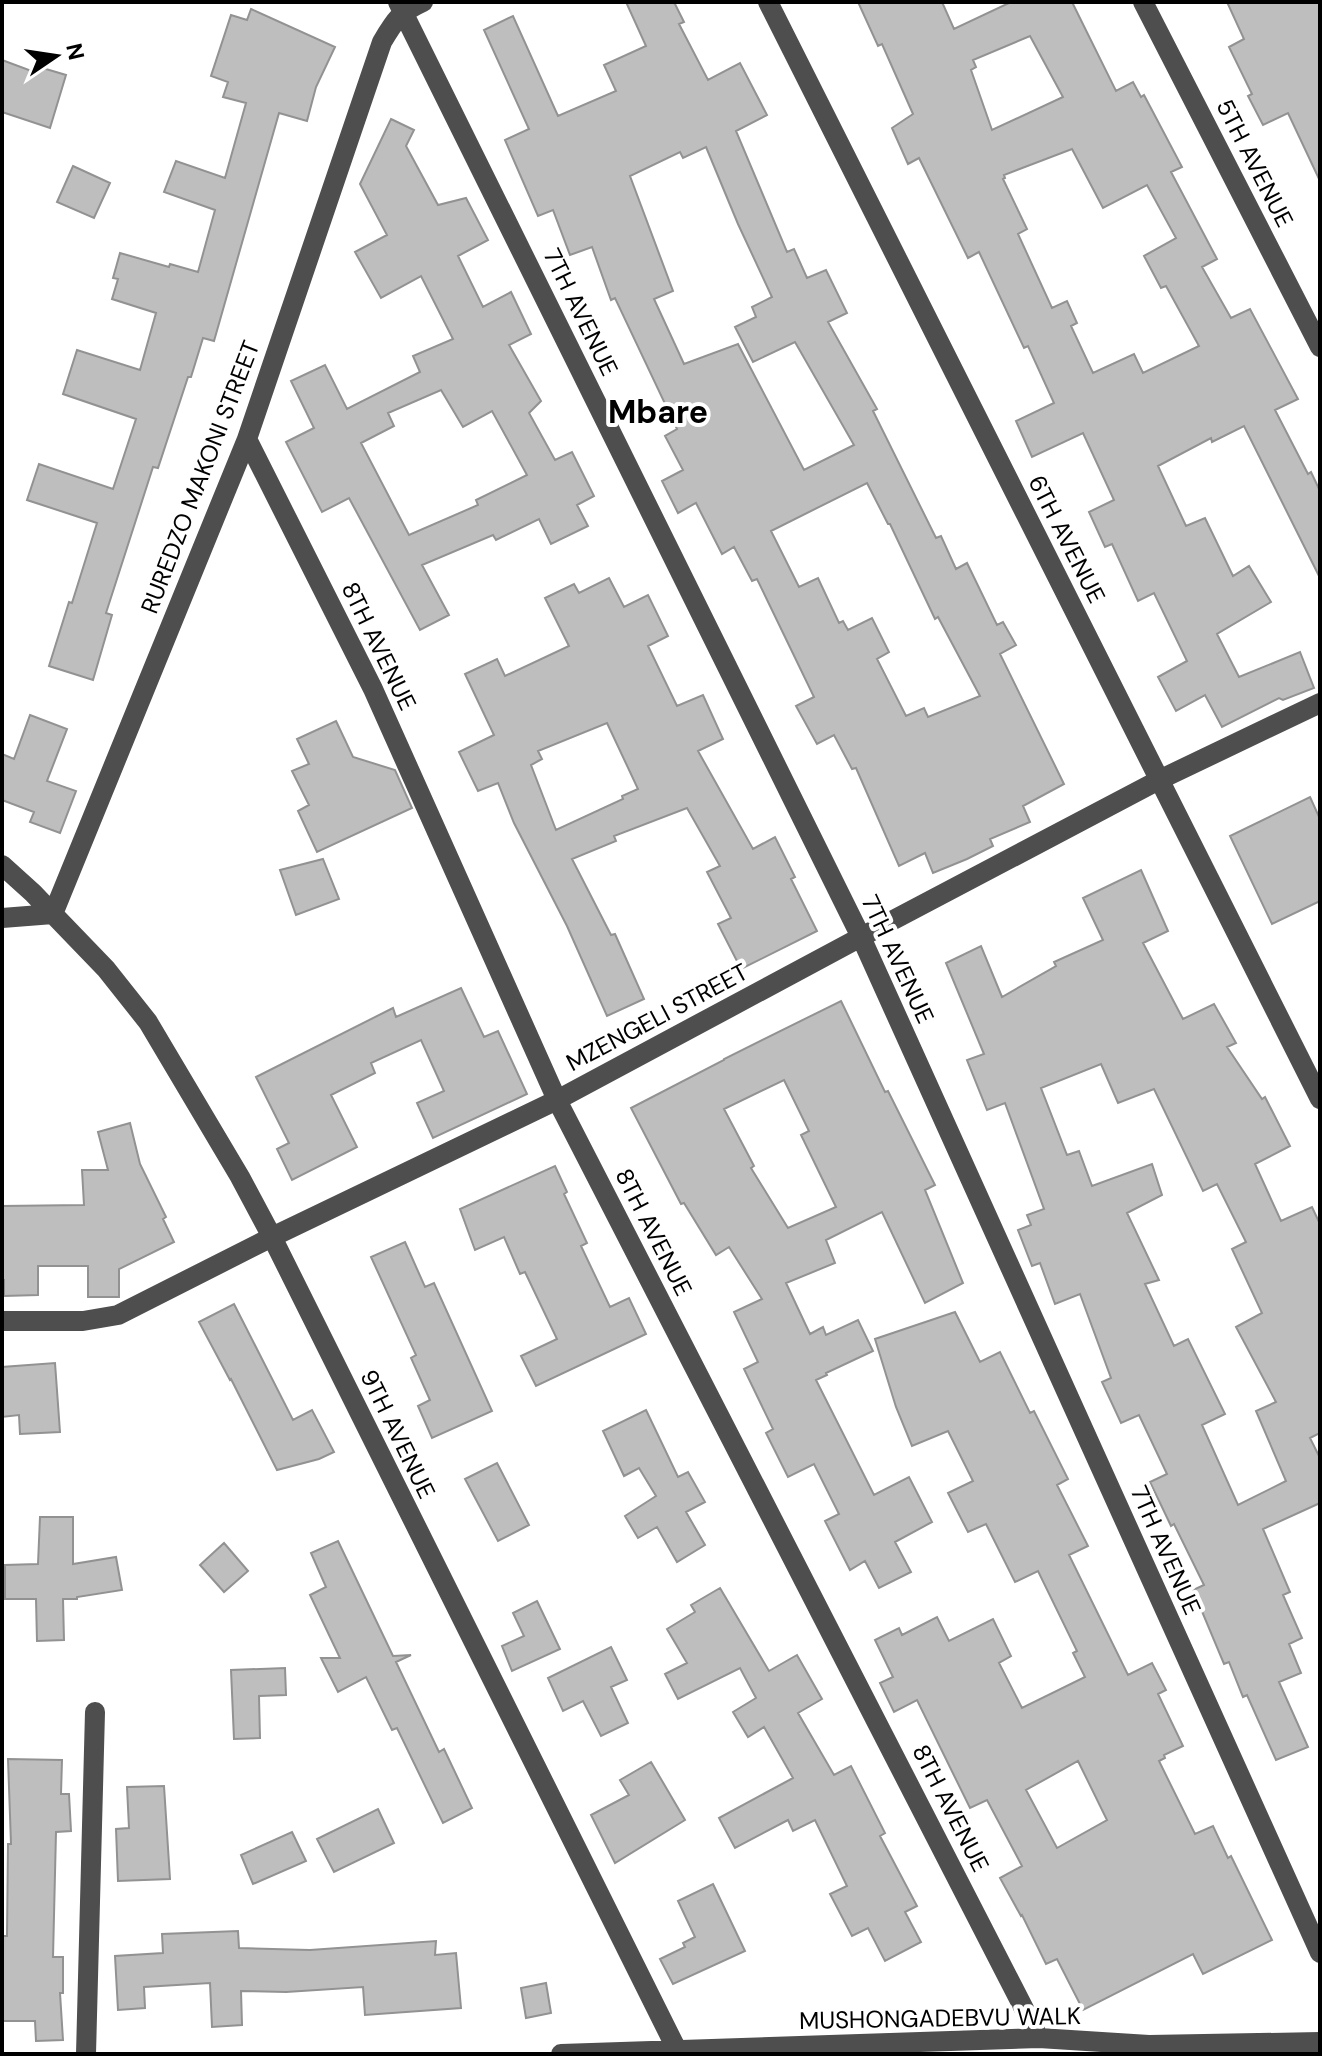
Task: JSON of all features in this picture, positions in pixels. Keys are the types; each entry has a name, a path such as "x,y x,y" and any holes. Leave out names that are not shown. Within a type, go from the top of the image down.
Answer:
{"street":[{"path":"401,7 423,2"},
{"name":"6TH AVENUE","path":"768,2 1320,1099"},
{"name":"5TH AVENUE","path":"1143,2 1320,347"},
{"name":"RUREDZO MAKONI STREET","path":"53,914 247,439 382,42 401,7"},
{"name":"7TH AVENUE","path":"401,7 861,937 1320,1953"},
{"name":"8TH AVENUE","path":"247,439 373,689 557,1100 1039,2038"},
{"name":"MZENGELI STREET","path":"2,1321 83,1321 118,1315 557,1100 1159,780 1320,703"},
{"path":"2,865 53,914"},
{"path":"2,918 53,914"},
{"name":"9TH AVENUE","path":"53,914 106,969 148,1022 240,1177 677,2050"},
{"path":"86,2054 95,1712"},
{"name":"MUSHONGADEBVU WALK","path":"561,2054 1039,2038 1149,2049 1320,2042"}],"building":[{"path":"626,2 674,2 684,22 679,24 708,80 740,63 767,115 736,131 787,252 794,249 807,278 826,270 847,313 828,322 877,409 873,411 936,538 941,536 956,569 967,563 997,625 1003,622 1016,645 1000,654 1064,784 1023,806 1030,822 990,839 993,846 933,873 925,853 899,866 856,768 852,769 834,735 817,744 796,706 814,697 757,579 752,581 734,547 722,554 696,503 678,513 662,481 683,470 665,436 677,429 615,298 611,300 592,247 570,255 553,210 538,216 505,140 529,129 484,30 513,16 558,116 616,91 604,65 646,46","holes":["706,147 772,297 752,307 756,317 735,327 753,362 795,342 854,445 804,470 738,344 684,364 654,299 673,291 630,176 680,152 683,158","867,483 935,619 938,617 980,696 928,717 924,708 906,716 877,659 889,652 872,618 848,630 843,621 839,623 818,578 799,587 771,531"]},
{"path":"858,2 942,2 954,29 1011,2 1072,2 1116,91 1133,82 1141,97 1144,95 1182,167 1171,172 1217,259 1202,267 1231,318 1250,309 1298,399 1275,410 1320,491 1320,578 1244,426 1212,442 1211,438 1158,466 1186,526 1205,518 1233,576 1249,566 1271,602 1217,634 1239,677 1300,652 1314,688 1283,700 1279,698 1222,727 1205,695 1176,711 1158,677 1187,661 1154,593 1138,601 1112,544 1105,547 1089,512 1114,500 1083,433 1032,457 1016,421 1054,403 1028,346 1024,348 979,252 968,258 919,158 908,164 892,128 913,114 882,44 878,46","holes":["1030,36 1063,97 992,130 971,70 976,67 973,60","1072,149 1103,208 1147,185 1176,238 1144,256 1161,288 1166,286 1199,346 1143,373 1134,354 1093,373 1071,326 1077,323 1067,301 1052,308 1018,234 1027,229 1003,179 1004,175"]},
{"path":"1227,2 1320,2 1320,181 1288,113 1263,125 1229,47 1244,39"},
{"path":"251,9 335,47 316,87 307,121 279,113 214,341 203,338 158,468 153,467 106,613 112,615 93,680 49,666 97,523 27,500 39,464 113,489 136,419 63,394 77,350 140,370 156,313 112,299 118,279 113,278 120,253 198,272 215,210 164,192 176,161 225,178 246,103 223,97 228,82 211,76 231,15 247,20"},
{"path":"2,60 34,72 36,66 66,75 50,128 2,112"},
{"path":"391,119 414,130 406,146 438,205 466,198 488,240 458,256 483,307 511,292 531,334 509,345 541,401 529,413 555,460 572,452 594,496 577,505 588,526 551,544 539,519 496,540 493,535 422,565 449,615 420,630 349,498 322,512 286,442 314,428 291,381 325,365 347,409 420,372 413,356 453,339 421,276 381,298 355,252 387,235 360,184","holes":["441,390 463,427 492,411 527,475 476,500 478,505 409,535 361,443 394,426 388,413"]},
{"path":"73,166 110,183 94,218 57,202"},
{"path":"609,578 624,607 648,595 668,636 648,646 677,706 703,695 723,739 698,751 753,849 775,837 795,877 791,879 817,931 741,969 718,924 731,918 707,872 720,866 687,808 614,836 616,841 572,859 611,935 615,934 644,999 607,1016 567,926 514,823 498,783 478,791 459,752 494,735 465,674 497,659 505,676 569,646 545,598 574,584 579,593","holes":["607,723 638,789 556,830 531,765 542,759 538,751"]},
{"path":"30,715 67,729 47,781 76,791 60,833 30,822 34,812 2,800 2,754 14,759"},
{"path":"336,721 353,757 395,770 412,808 317,852 298,811 309,805 292,771 309,764 297,739"},
{"path":"1310,797 1320,819 1320,901 1272,924 1230,836"},
{"path":"323,859 339,899 296,915 280,870"},
{"path":"1141,870 1168,931 1143,943 1183,1019 1214,1004 1236,1043 1227,1047 1262,1099 1265,1097 1290,1146 1255,1164 1281,1221 1312,1207 1320,1224 1320,1433 1310,1438 1320,1458 1320,1503 1263,1529 1290,1592 1283,1595 1302,1638 1289,1644 1301,1673 1279,1682 1308,1747 1276,1760 1247,1695 1243,1697 1229,1662 1224,1664 1193,1590 1204,1585 1150,1482 1167,1474 1139,1415 1121,1423 1102,1382 1111,1378 1080,1294 1055,1304 1040,1263 1032,1266 1018,1230 1031,1225 1027,1215 1044,1209 1005,1103 987,1110 967,1060 984,1054 946,963 981,946 1002,997 1056,966 1054,962 1103,940 1083,898","holes":["1101,1064 1118,1103 1154,1089 1203,1191 1217,1184 1246,1242 1232,1249 1262,1313 1236,1327 1276,1402 1256,1411 1286,1481 1238,1505 1202,1425 1225,1414 1188,1339 1174,1346 1145,1284 1159,1280 1127,1213 1162,1195 1152,1164 1092,1186 1079,1151 1067,1155 1041,1088"]},
{"path":"461,988 484,1037 498,1031 527,1094 433,1138 417,1103 444,1091 421,1040 371,1063 375,1073 331,1095 357,1147 292,1180 277,1149 289,1143 256,1077 393,1008 396,1017"},
{"path":"841,1001 935,1185 925,1190 963,1283 925,1303 882,1212 826,1240 835,1263 786,1283 810,1334 823,1327 826,1335 858,1320 873,1351 816,1380 874,1495 909,1477 932,1522 895,1542 911,1572 879,1588 865,1561 850,1570 825,1521 839,1514 814,1464 788,1477 766,1433 773,1429 744,1369 758,1362 734,1312 762,1299 729,1247 716,1255 684,1203 681,1204 631,1108","holes":["784,1080 809,1131 801,1135 836,1207 788,1228 751,1168 754,1166 724,1109"]},
{"path":"130,1123 140,1164 166,1217 163,1219 174,1242 119,1269 119,1297 88,1297 88,1266 38,1266 38,1295 4,1296 2,1206 84,1205 82,1170 108,1170 98,1132"},
{"path":"555,1166 567,1192 564,1194 587,1243 581,1246 610,1307 629,1298 646,1334 536,1386 521,1356 557,1339 525,1272 520,1274 504,1237 475,1250 460,1209"},
{"path":"405,1242 425,1287 434,1283 492,1411 432,1438 418,1406 430,1400 411,1358 416,1355 371,1257"},
{"path":"234,1304 293,1420 312,1410 334,1452 277,1470 199,1322"},
{"path":"955,1312 980,1362 1000,1352 1068,1479 1057,1485 1088,1546 1069,1555 1128,1675 1152,1663 1166,1690 1158,1694 1183,1746 1164,1755 1165,1758 1159,1761 1195,1834 1213,1826 1272,1940 1203,1974 1193,1954 1083,2010 1057,1959 1046,1964 1000,1878 1022,1866 987,1800 970,1808 917,1700 894,1712 880,1683 893,1677 875,1640 899,1628 902,1635 937,1617 949,1641 993,1619 1011,1656 999,1663 1022,1708 1085,1677 1073,1653 1077,1651 1038,1571 1015,1582 986,1524 968,1532 948,1493 973,1481 948,1431 912,1446 875,1339","holes":["1078,1761 1107,1820 1057,1848 1026,1790"]},
{"path":"55,1363 60,1432 20,1434 19,1415 2,1417 2,1367"},
{"path":"646,1410 678,1477 688,1472 705,1502 686,1512 705,1545 677,1562 657,1527 638,1538 625,1516 656,1496 639,1468 624,1476 603,1431"},
{"path":"497,1463 529,1525 498,1541 465,1479"},
{"path":"40,1517 73,1517 73,1564 116,1557 122,1590 63,1599 64,1640 37,1641 36,1599 5,1599 5,1565 38,1564"},
{"path":"338,1541 393,1656 411,1655 396,1662 439,1752 444,1749 472,1808 443,1823 397,1728 392,1730 366,1677 338,1692 321,1658 340,1658 310,1595 326,1587 311,1553"},
{"path":"224,1543 248,1571 224,1592 200,1565"},
{"path":"720,1588 769,1671 797,1655 822,1699 798,1713 834,1775 851,1766 885,1833 880,1836 917,1906 905,1912 921,1942 885,1961 868,1928 852,1936 830,1894 847,1886 815,1820 793,1831 788,1820 735,1848 719,1818 793,1778 764,1727 748,1737 733,1712 756,1698 740,1668 678,1699 665,1674 687,1663 667,1629 695,1612 691,1605"},
{"path":"537,1601 560,1649 512,1671 502,1646 524,1636 513,1613"},
{"path":"611,1647 627,1680 611,1687 628,1723 601,1736 583,1701 563,1711 548,1678"},
{"path":"285,1668 286,1695 259,1696 260,1738 234,1739 231,1670"},
{"path":"8,1759 62,1760 61,1794 69,1794 71,1831 56,1832 53,1957 63,1957 63,1993 60,1993 63,2040 36,2041 35,2021 2,2021 2,1936 7,1936 8,1844 11,1844"},
{"path":"651,1762 685,1820 615,1863 591,1815 629,1795 620,1780"},
{"path":"164,1786 170,1879 118,1881 116,1829 129,1828 127,1787"},
{"path":"378,1809 394,1843 334,1872 317,1839"},
{"path":"292,1832 306,1861 253,1884 241,1855"},
{"path":"713,1884 745,1951 673,1984 660,1959 685,1947 683,1943 695,1937 678,1901"},
{"path":"238,1931 239,1948 310,1950 436,1941 435,1955 456,1953 461,2008 365,2015 363,1987 286,1992 241,1991 242,2025 212,2027 210,1983 144,1987 145,2008 118,2010 115,1956 163,1953 162,1934"},
{"path":"546,1983 551,2013 526,2018 521,1988"}],"district":[{"name":"Mbare","path":"658,412"}]}
